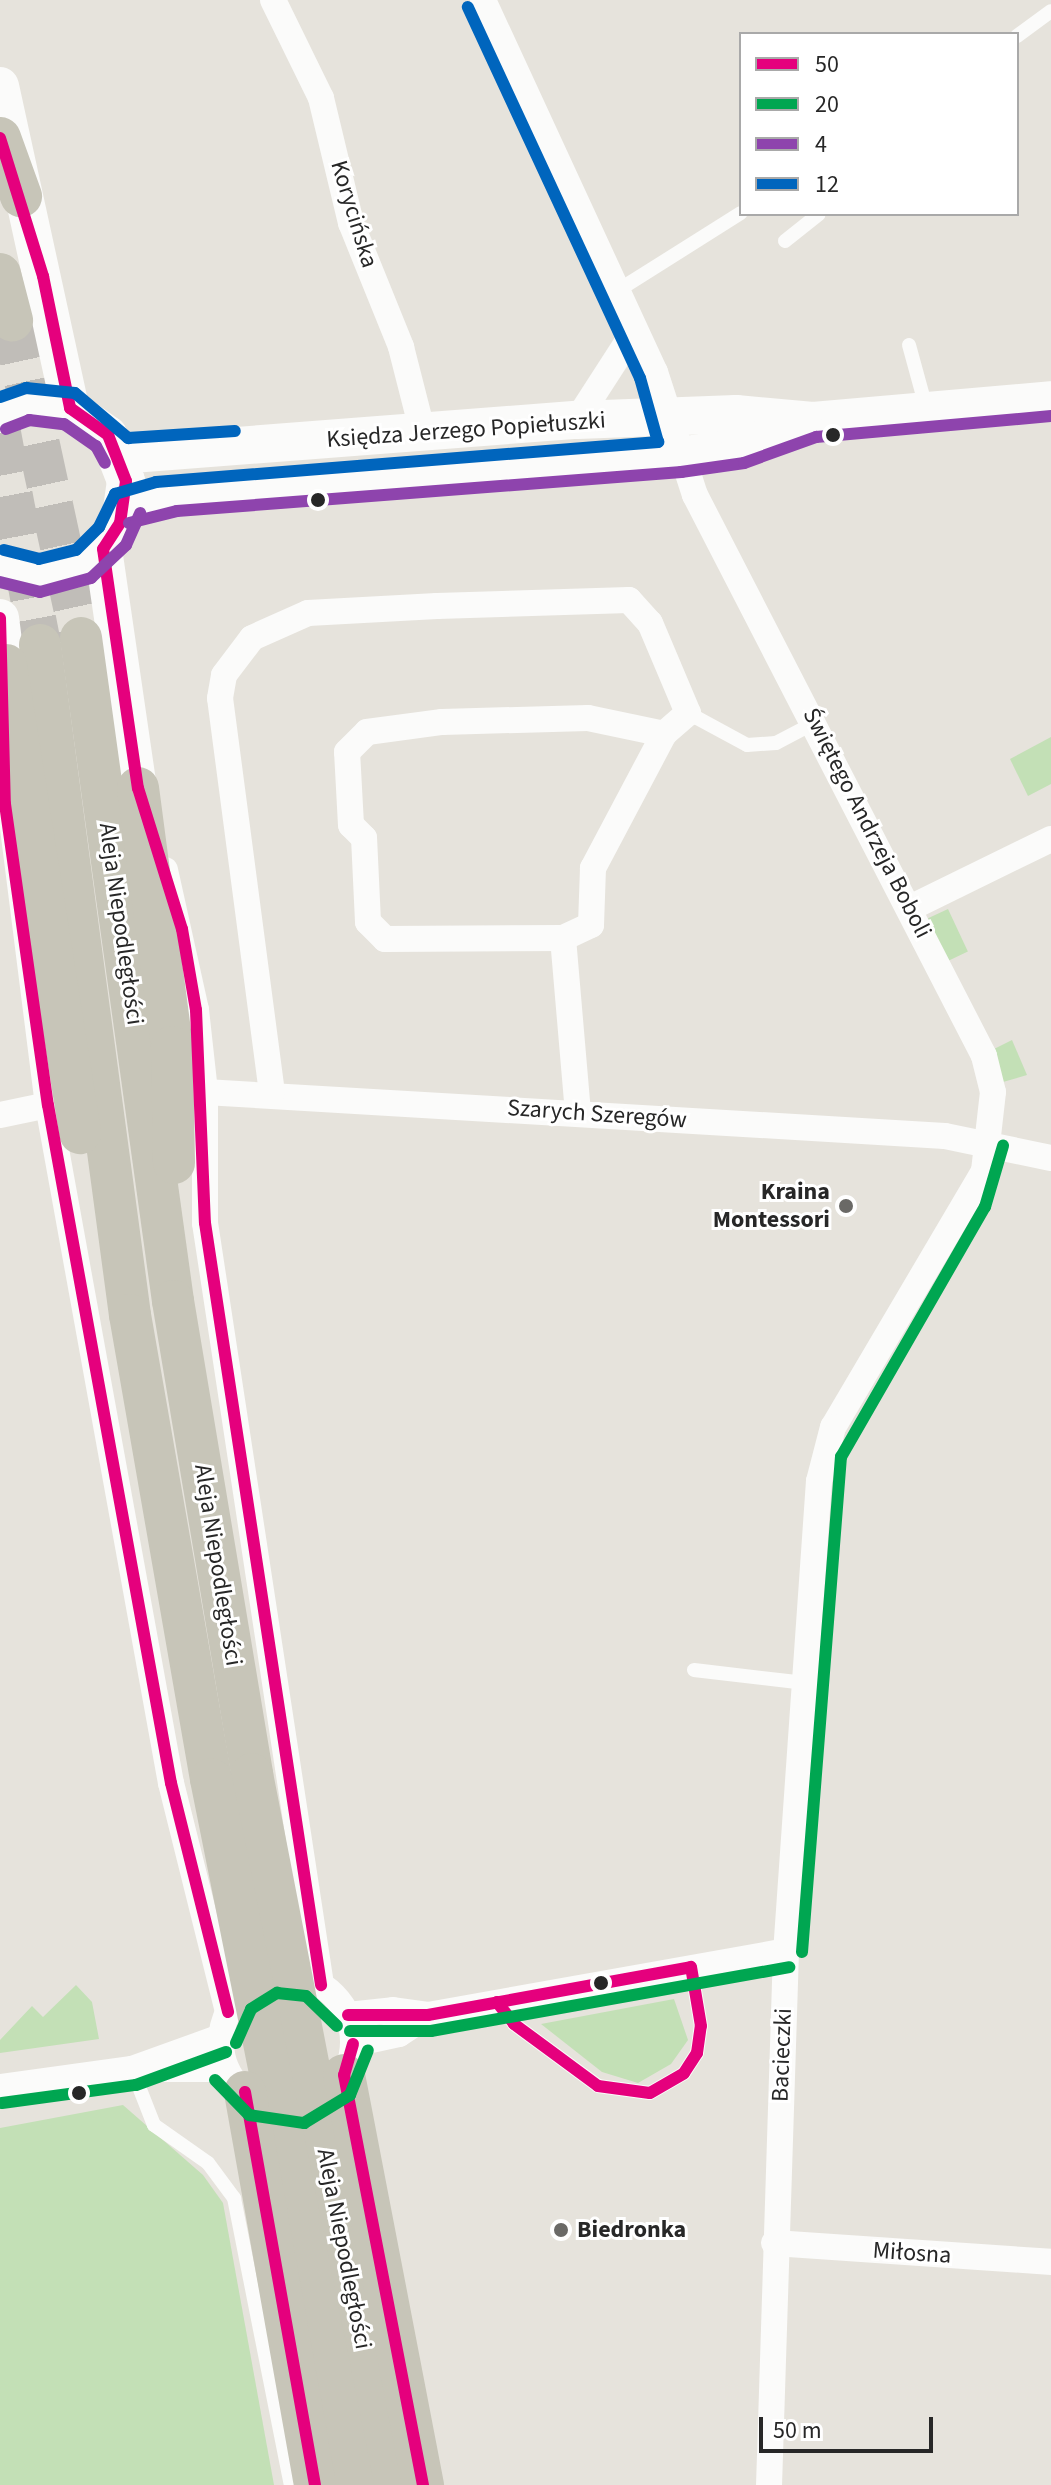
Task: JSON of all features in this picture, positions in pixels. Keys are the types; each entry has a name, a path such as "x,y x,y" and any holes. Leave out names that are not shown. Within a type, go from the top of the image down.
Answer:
{"main road":[{"path":"0,138 21,196"},
{"path":"0,274 12,320"},
{"name":"Aleja Niepodległości","path":"81,638 173,1301 255,1789 390,2485"},
{"name":"Aleja Niepodległości","path":"23,655 130,1315 211,1779 353,2485"},
{"path":"138,788 176,1096 173,1301"},
{"path":"345,2068 423,2485"},
{"path":"242,2087 315,2485"}],"street":[{"name":"Korycińska","path":"273,0 321,98 351,223 401,347 423,433"},
{"path":"483,0 617,291 633,333 643,392 664,417"},
{"path":"0,86 21,196 70,408"},
{"path":"577,420 633,333"},
{"name":"Księdza Jerzego Popiełuszki","path":"119,455 577,420 664,417 813,421 926,407 1051,400"},
{"path":"0,414 27,404 70,408 108,435 119,455 125,507 103,549 62,573 39,576 0,565"},
{"name":"Świętego Andrzeja Boboli","path":"664,417 679,456 984,1056 993,1092 988,1141"},
{"name":"Księdza Jerzego Popiełuszki","path":"125,507 175,495 679,456 740,447 813,421"},
{"path":"103,549 138,788 182,929 205,1092 205,1223 317,1983 348,2015 345,2068"},
{"path":"272,1093 220,698 233,660 264,626 308,613 629,600 650,623 688,713 664,734 593,868 591,925 563,938 373,933 364,838 351,825 347,752 367,732 442,722 588,718 664,734"},
{"path":"0,618 23,655 2,742 5,804 48,1105 171,1783 229,2016 242,2087"},
{"path":"910,908 1051,839"},
{"path":"563,938 578,1113"},
{"name":"Szarych Szeregów","path":"205,1092 272,1093 988,1141"},
{"path":"0,1115 48,1105"},
{"path":"988,1141 1051,1158"},
{"name":"Bacieczki","path":"769,2485 774,2243 786,1951 819,1481 833,1427 971,1199 988,1141"},
{"path":"348,2015 393,2010 428,2015 786,1951"},
{"path":"132,2069 229,2016 273,1977 317,1983"},
{"path":"0,2087 132,2069 242,2087 300,2107 345,2068 428,2015"},
{"name":"Miłosna","path":"774,2243 1051,2262"}],"lane":[{"path":"1019,35 1051,11"},
{"path":"617,291 739,214"},
{"path":"785,241 816,216"},
{"path":"909,345 926,407"},
{"path":"688,713 747,745 776,743 816,722"},
{"path":"694,1670 805,1683"},
{"path":"497,2002 514,2024 598,2086 650,2093 684,2073 697,2053 701,2026 691,1967"},
{"path":"132,2069 154,2125 208,2163 234,2198 291,2485"}],"green space":[{"path":"1051,737 1051,784 1028,796 1010,759"},
{"path":"948,909 968,952 948,961 928,918"},
{"path":"1012,1040 1027,1075 1003,1082 992,1050"},
{"path":"76,1985 92,2002 99,2039 0,2053 0,2040 32,2006 43,2017"},
{"path":"674,1999 688,2040 671,2064 638,2083 602,2072 541,2024"},
{"path":"123,2105 203,2175 223,2203 274,2485 0,2485 0,2128"}],"tunnel":[{"path":"12,320 81,638"},
{"path":"0,433 40,645"}],"transit line":[{"name":"12","path":"4,550 39,559 76,550 99,527 115,494 156,482 658,442 640,378 468,7"},
{"name":"50","path":"0,138 43,276 70,408 108,435 126,481 120,523 103,549 138,788 182,929 196,1010 205,1223 321,1985"},
{"name":"12","path":"0,397 26,388 75,393 128,438 235,431"},
{"name":"4","path":"129,523 177,511 681,472 744,463 816,437 1051,416"},
{"name":"4","path":"6,429 29,420 64,424 96,446 105,463"},
{"name":"4","path":"0,582 40,592 91,578 126,545 140,513"},
{"name":"50","path":"0,618 5,804 48,1105 171,1783 228,2012"},
{"name":"20","path":"802,1952 841,1457 985,1207 1003,1146"},
{"name":"50","path":"497,2002 514,2024 598,2086 650,2093 684,2073 697,2053 701,2026 691,1967"},
{"name":"50","path":"348,2015 428,2015 691,1967"},
{"name":"20","path":"350,2031 431,2031 789,1967"},
{"name":"20","path":"236,2043 251,2009 277,1993 306,1996 337,2026"},
{"name":"50","path":"353,2044 344,2075 423,2485"},
{"name":"20","path":"215,2080 249,2115 304,2123 350,2095 368,2050"},
{"name":"20","path":"2,2103 136,2085 226,2052"},
{"name":"50","path":"245,2092 315,2485"}],"place":[{"name":"Kraina Montessori","path":"846,1206"},
{"name":"Biedronka","path":"561,2230"}]}
